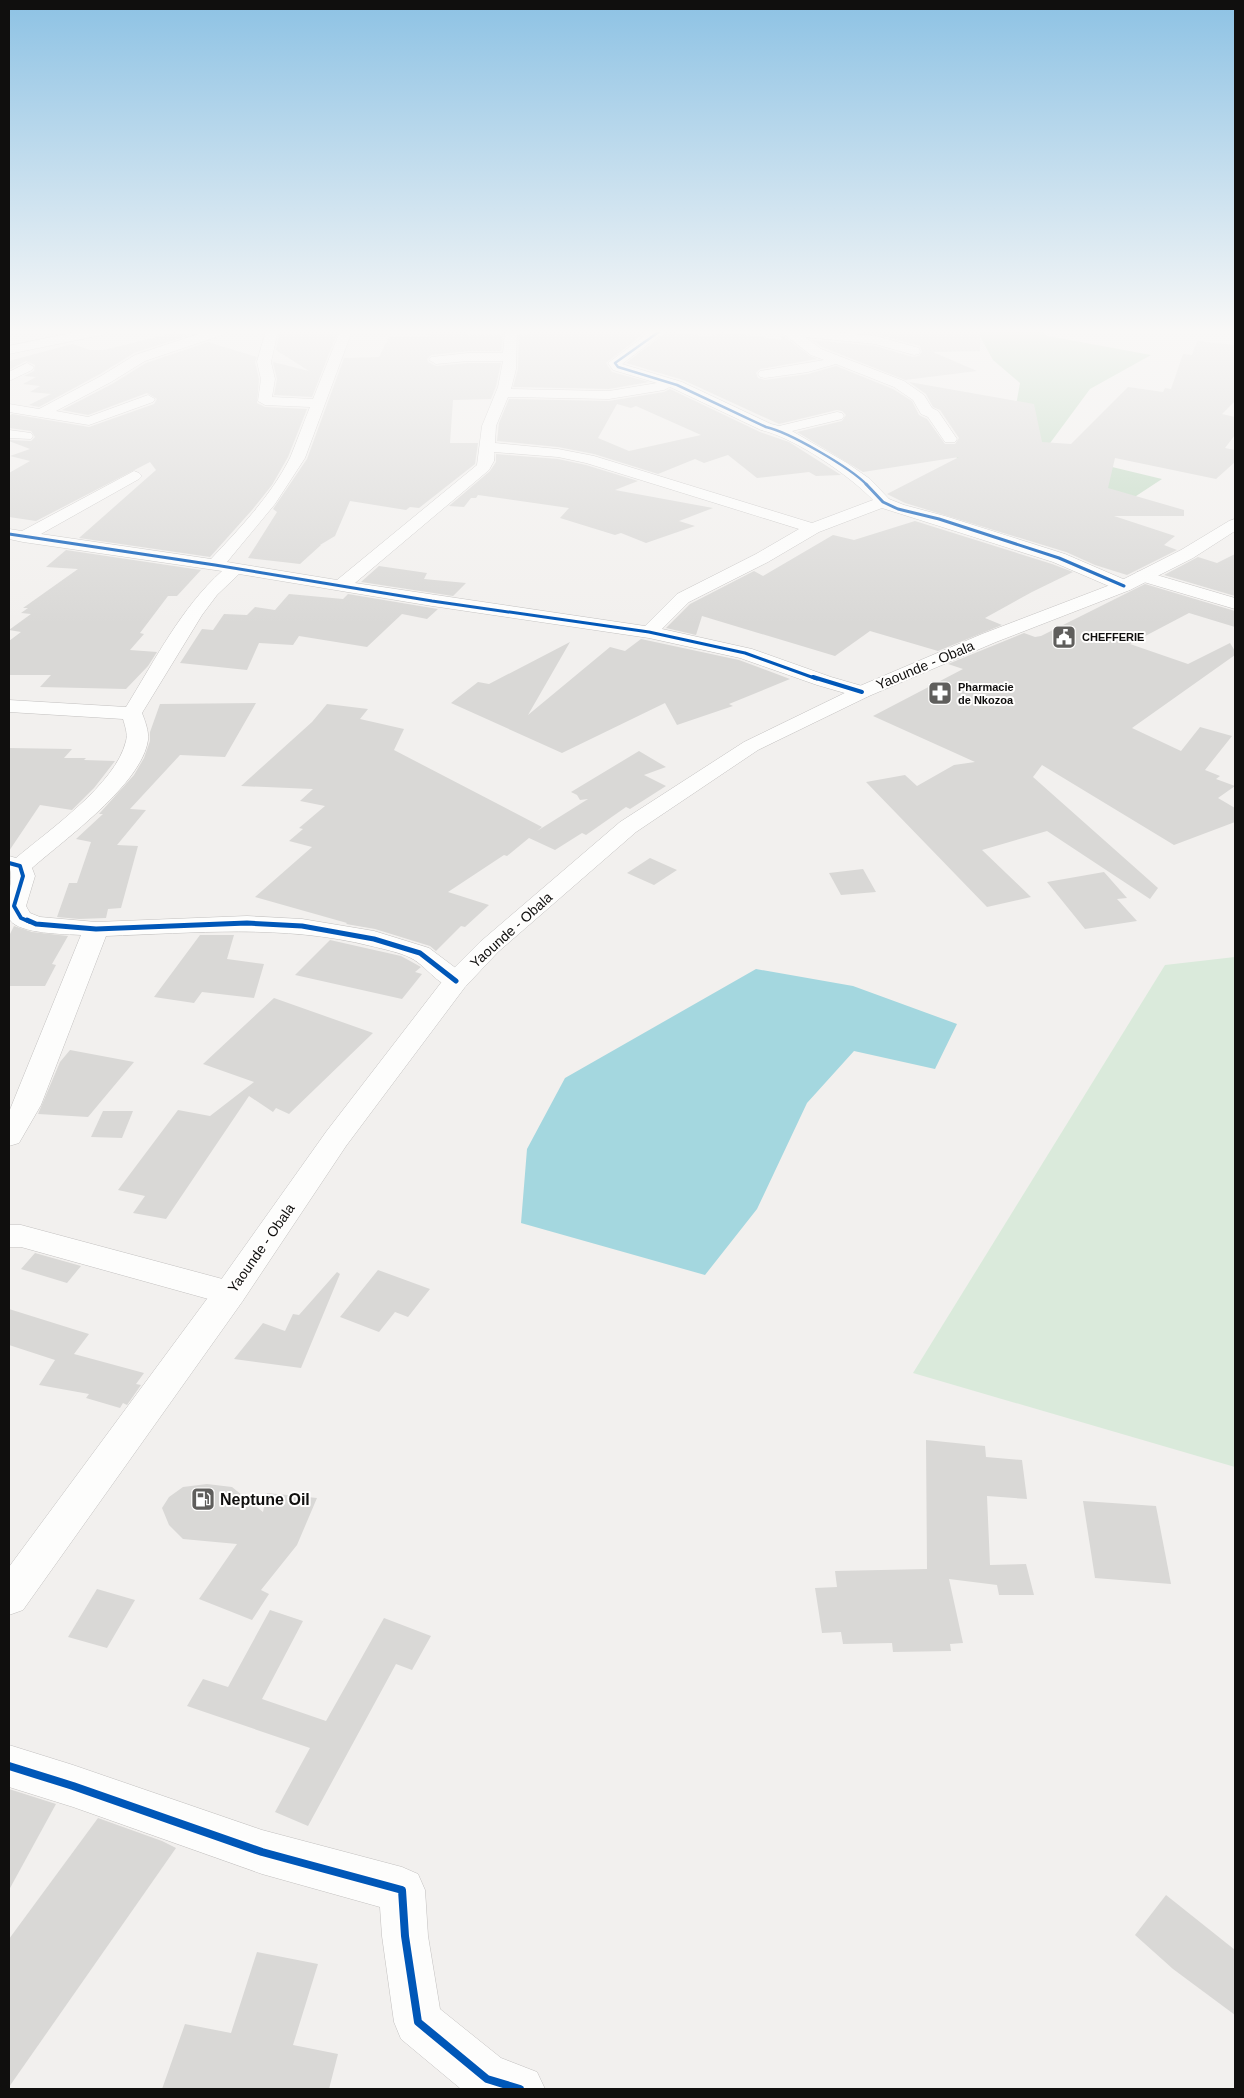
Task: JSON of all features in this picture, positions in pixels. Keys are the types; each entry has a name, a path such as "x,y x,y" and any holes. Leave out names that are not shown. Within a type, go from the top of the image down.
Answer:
{"main road":[{"path":"308,429 297,458 290,470 254,520 211,591 194,614 132,713 137,740 130,762 105,792 14,864 23,876 14,906 21,918 36,924 96,929 247,923 302,926 374,939 420,953 456,981"},
{"path":"340,586 484,467 489,429"},
{"path":"774,429 842,466 864,482 883,502 898,508 939,519 1134,581 1235,604"},
{"path":"779,430 784,429"},
{"path":"943,429 950,439"},
{"path":"9,434 26,436"},
{"path":"488,447 558,453 589,459 813,528"},
{"path":"16,535 134,476"},
{"path":"649,632 683,598 762,558 813,528 883,502"},
{"name":"Yaounde - Obala","path":"9,1598 230,1293 336,1140 456,981 489,947 628,828 751,746 862,692 989,638 1134,581 1187,554 1235,524"},
{"path":"16,535 517,614 611,625 649,632 745,653 862,692"},
{"path":"9,706 132,713"},
{"path":"9,1136 27,1105 96,929"},
{"path":"9,1236 21,1236 230,1293"},
{"path":"9,1766 73,1786 262,1852 402,1890 405,1936 418,2022 487,2079 520,2089"}],"green space":[{"path":"986,429 1061,429 1042,454 1108,466 1162,479 1098,521 970,479 952,450"},
{"path":"1235,957 1235,1467 913,1373 1165,965"}],"water":[{"path":"756,969 853,986 957,1024 935,1069 854,1051 807,1103 757,1209 705,1275 521,1223 527,1149 565,1078"}],"building":[{"path":"16,429 299,429 288,457 272,485 210,557 79,538 156,470 150,462 36,521 9,517 9,473 30,461 10,456 30,449 9,440 31,441 35,437 31,431"},
{"path":"318,429 451,429 450,443 478,443 475,464 419,508 410,507 406,510 350,501 335,536 320,545 300,564 248,558 277,512 273,509 307,459"},
{"path":"498,429 603,429 598,438 629,451 701,435 687,429 754,429 789,442 841,475 816,476 809,472 757,478 728,455 704,463 695,459 658,474 594,454 558,447 497,441"},
{"path":"810,429 934,429 945,444 955,444 959,438 953,429 1039,429 1042,442 1071,444 1086,429 1235,429 1235,435 1225,448 1235,450 1235,462 1216,479 1115,458 1108,488 1184,510 1184,516 1114,516 1175,536 1164,545 1177,550 1127,575 1095,565 1066,552 905,503 887,494 959,457 863,472 797,432"},
{"path":"496,454 558,459 586,465 638,481 615,490 713,508 679,521 695,526 646,543 621,533 615,535 560,518 569,508 478,495 476,498 471,498 464,507 449,506 490,471 496,462"},
{"path":"915,521 1073,572 985,618 1002,625 938,651 870,631 835,656 702,616 696,635 666,628 690,604 754,571 763,576 833,535 854,540"},
{"path":"66,550 201,570 177,596 168,596 140,633 144,634 130,650 157,652 148,666 126,689 40,687 51,675 9,675 9,641 21,632 9,630 31,614 21,613 28,608 23,608 78,569 46,567"},
{"path":"1235,554 1235,596 1164,575 1198,557 1217,563"},
{"path":"379,566 427,573 424,579 466,583 453,596 361,582"},
{"path":"1145,584 1235,611 1235,627 1189,613 1130,644 1188,664 1230,643 1235,651 1235,655 1132,728 1181,751 1200,727 1232,736 1205,770 1220,776 1216,779 1235,786 1218,798 1235,808 1235,822 1174,845 1042,765 1033,777 1158,888 1150,899 1047,831 982,850 1031,897 987,907 866,782 905,775 917,786 954,765 975,762 873,716 963,669 948,664 1024,633 1035,637 1041,636"},
{"path":"289,594 343,599 348,594 438,609 427,619 402,614 367,647 299,636 293,645 259,643 247,670 180,663 202,629 213,630 224,614 247,615 255,607 275,610"},
{"path":"641,639 739,660 790,679 729,704 733,706 677,725 665,703 562,753 451,703 478,682 489,684 570,642 528,715 610,647 625,651"},
{"path":"256,703 225,757 180,755 130,809 146,810 117,845 138,846 121,908 108,909 106,918 79,919 57,917 69,883 77,883 91,842 76,839 103,814 99,814 134,775 144,758 150,741 150,732 160,704"},
{"path":"327,704 368,709 360,719 404,729 394,750 542,827 537,831 588,799 580,800 577,795 571,792 639,751 666,767 644,775 666,786 630,809 626,807 586,835 582,833 555,850 529,838 507,856 504,855 448,892 489,905 465,927 461,926 436,951 430,946 375,929 346,924 255,897 312,847 289,841 303,829 299,828 325,806 300,801 313,789 241,786 312,722"},
{"path":"9,748 72,749 64,758 115,761 94,788 72,810 40,805 9,851"},
{"path":"650,858 677,870 654,885 627,873"},
{"path":"863,869 876,892 841,895 829,873"},
{"path":"1104,872 1127,898 1117,899 1137,921 1085,929 1047,882"},
{"path":"14,926 32,932 68,936 52,964 56,965 45,986 9,986 9,936"},
{"path":"200,935 234,935 227,959 264,964 254,998 202,992 194,1003 154,997"},
{"path":"330,940 401,956 421,967 415,972 422,974 402,999 295,975"},
{"path":"274,998 373,1033 289,1114 276,1108 273,1112 249,1096 166,1219 133,1213 145,1196 118,1190 178,1110 210,1116 254,1082 203,1064"},
{"path":"70,1050 134,1062 88,1117 38,1114 60,1062"},
{"path":"103,1111 133,1111 122,1138 91,1137"},
{"path":"35,1253 81,1266 67,1283 21,1269"},
{"path":"378,1270 430,1289 408,1317 395,1312 379,1332 340,1317"},
{"path":"337,1272 340,1274 301,1368 234,1359 263,1323 285,1331 293,1314 299,1315"},
{"path":"9,1309 89,1334 74,1354 144,1373 136,1384 141,1385 127,1405 123,1403 120,1408 86,1398 89,1394 39,1385 55,1360 9,1345"},
{"path":"926,1440 985,1446 986,1457 1022,1460 1027,1499 987,1496 990,1565 1026,1564 1034,1595 999,1595 997,1585 949,1579 963,1643 950,1644 951,1651 893,1652 892,1643 843,1644 841,1632 822,1633 815,1588 837,1587 835,1571 927,1569"},
{"path":"207,1484 232,1487 263,1512 267,1493 317,1498 297,1545 261,1590 269,1594 252,1620 199,1599 237,1544 183,1539 169,1525 162,1508 169,1497 183,1487"},
{"path":"1083,1501 1156,1506 1171,1584 1095,1578"},
{"path":"97,1589 135,1600 107,1648 68,1637"},
{"path":"270,1610 303,1621 262,1699 326,1721 384,1618 431,1636 412,1670 396,1664 308,1826 275,1812 310,1748 187,1706 203,1679 228,1687"},
{"path":"9,1789 56,1804 9,1890"},
{"path":"98,1818 162,1841 176,1848 9,2087 9,1939"},
{"path":"1166,1895 1235,1950 1235,2015 1173,1969 1135,1935"},
{"path":"257,1952 318,1964 293,2045 338,2054 329,2089 162,2089 185,2024 231,2033"}],"cycle path":[{"path":"774,429 842,466 864,482 883,502 898,509 939,519 1059,558 1124,586"},
{"path":"9,534 215,565 432,601 649,632 745,653 824,681 862,692"},
{"path":"9,863 20,866 23,876 14,906 21,918 36,924 96,929 247,923 302,926 374,939 420,953 456,981"},
{"path":"9,1766 73,1786 262,1852 402,1890 405,1936 418,2022 487,2079 520,2089"}],"place":[{"name":"CHEFFERIE","path":"1064,637"},
{"name":"Pharmacie de Nkozoa","path":"940,693"},
{"name":"Neptune Oil","path":"203,1499"}]}
